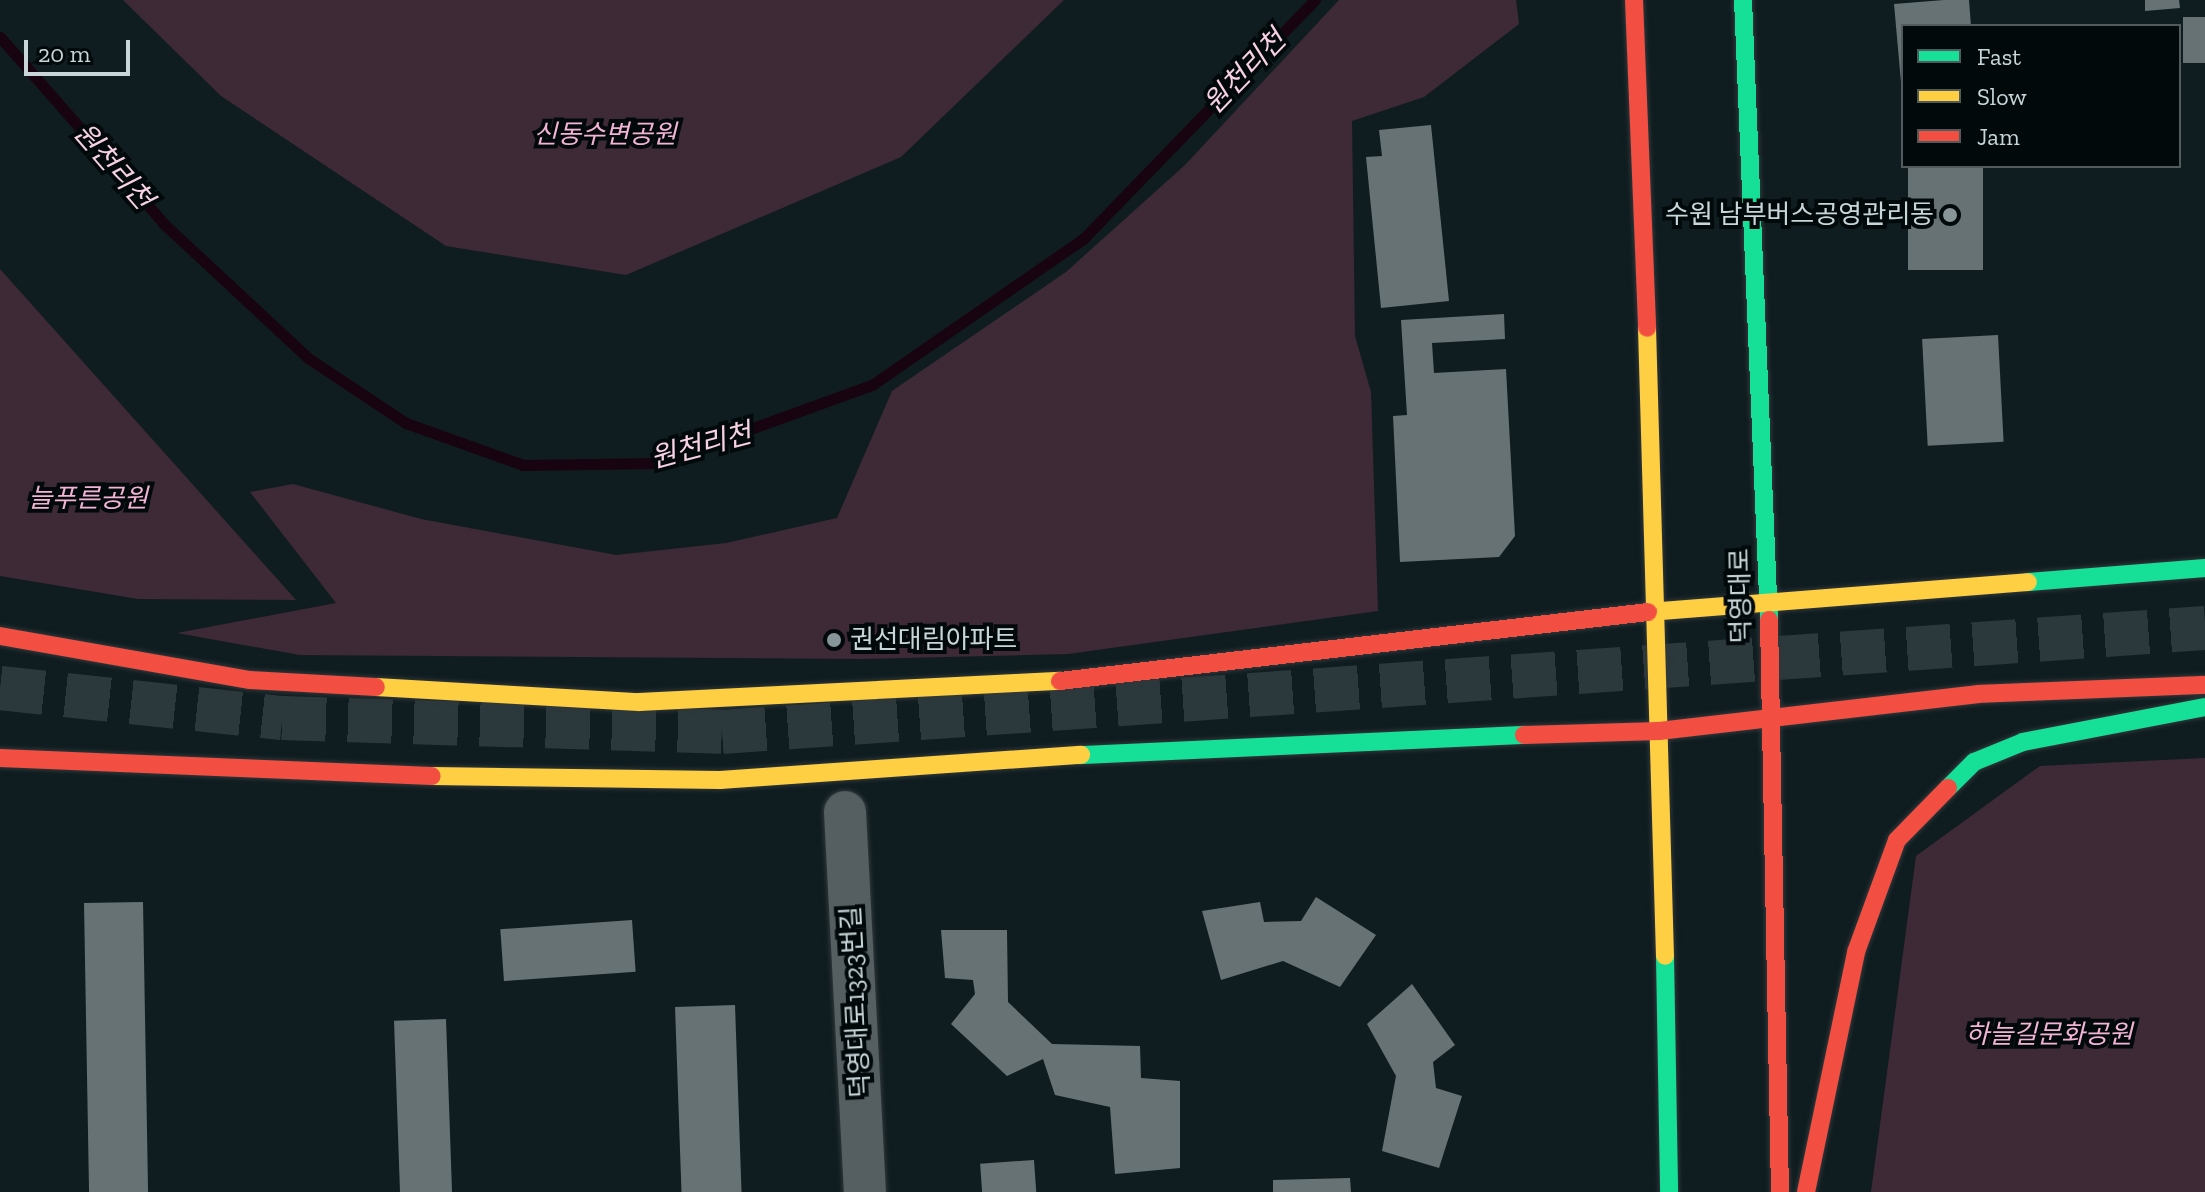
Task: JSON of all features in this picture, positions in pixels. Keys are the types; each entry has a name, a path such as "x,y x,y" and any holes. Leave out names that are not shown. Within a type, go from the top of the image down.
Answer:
{"main road":[{"path":"1634,0 1658,611 1669,1192"},
{"name":"덕영대로","path":"1743,0 1769,604 1768,723 1780,1192"},
{"path":"0,636 250,680 639,702 1073,680 1658,611 2205,568"},
{"path":"0,758 290,774 720,780 1231,745 1659,731 1768,723 1979,694 2205,685"},
{"path":"1806,1192 1856,952 1897,840 1974,762 2023,742 2205,707"}],"street":[{"name":"덕영대로1323번길","path":"845,812 865,1192"}],"green space":[{"name":"신동수변공원","path":"123,0 1064,0 901,157 626,275 446,246 221,96"},
{"path":"1339,0 1516,0 1519,24 1424,97 1352,121 1355,336 1371,392 1378,611 1068,654 862,659 300,655 177,633 336,603 250,492 293,484 421,519 616,555 726,543 837,518 892,391 1066,272 1185,165"},
{"name":"늘푸른공원","path":"0,269 296,600 138,599 0,576"},
{"name":"하늘길문화공원","path":"2205,758 2205,1192 1871,1192 1916,856 2040,766"}],"building":[{"path":"1969,0 1971,24 1901,24 1901,82 1894,4"},
{"path":"2145,0 2179,0 2180,8 2145,11"},
{"path":"2183,17 2205,17 2205,63 2183,63"},
{"path":"1431,125 1449,301 1381,308 1366,157 1382,156 1379,130"},
{"name":"수원 남부버스공영관리동","path":"1908,168 1983,168 1983,270 1908,270"},
{"path":"1504,314 1505,339 1432,343 1434,373 1506,369 1515,536 1499,557 1400,562 1393,416 1407,415 1401,320"},
{"path":"1998,335 2004,442 1928,446 1922,339"},
{"path":"1316,897 1376,935 1340,987 1283,961 1221,980 1202,911 1260,902 1264,922 1301,921"},
{"path":"143,902 148,1192 89,1192 84,903"},
{"path":"632,920 636,972 504,981 500,929"},
{"path":"941,930 1007,930 1008,1002 1052,1044 1140,1046 1141,1078 1180,1081 1180,1168 1115,1174 1110,1107 1055,1095 1043,1059 1007,1076 951,1024 975,994 973,980 945,978"},
{"path":"1412,984 1455,1045 1433,1062 1436,1088 1462,1096 1439,1168 1382,1151 1396,1076 1367,1024"},
{"path":"735,1005 742,1192 681,1192 675,1007"},
{"path":"446,1019 452,1192 400,1192 394,1021"},
{"path":"1034,1160 1036,1192 982,1192 980,1164"},
{"path":"1350,1178 1351,1192 1273,1192 1273,1180"}],"waterway":[{"name":"원천리천","path":"0,37 164,224 308,358 406,423 523,465 656,463 872,385 1084,238 1315,0"}],"tunnel":[{"path":"0,688 282,718 722,732 2205,628"}],"traffic: fast":[{"path":"1743,0 1769,620"},
{"path":"2028,582 2205,568"},
{"path":"1948,788 1974,762 2023,742 2205,707"},
{"path":"1081,755 1524,735"},
{"path":"1665,956 1669,1192"}],"traffic: slow":[{"path":"1647,328 1665,956"},
{"path":"1648,612 2028,582"},
{"path":"376,687 639,702 1060,681"},
{"path":"432,776 720,780 1081,755"}],"traffic: jam":[{"path":"1634,0 1647,328"},
{"path":"1060,681 1648,612"},
{"path":"1769,620 1780,1192"},
{"path":"0,636 250,680 376,687"},
{"path":"1524,735 1659,731 1979,694 2205,685"},
{"path":"0,758 432,776"},
{"path":"1806,1192 1856,952 1897,840 1948,788"}],"place":[{"name":"수원 남부버스공영관리동","path":"1950,215"},
{"name":"권선대림아파트","path":"834,640"}]}
